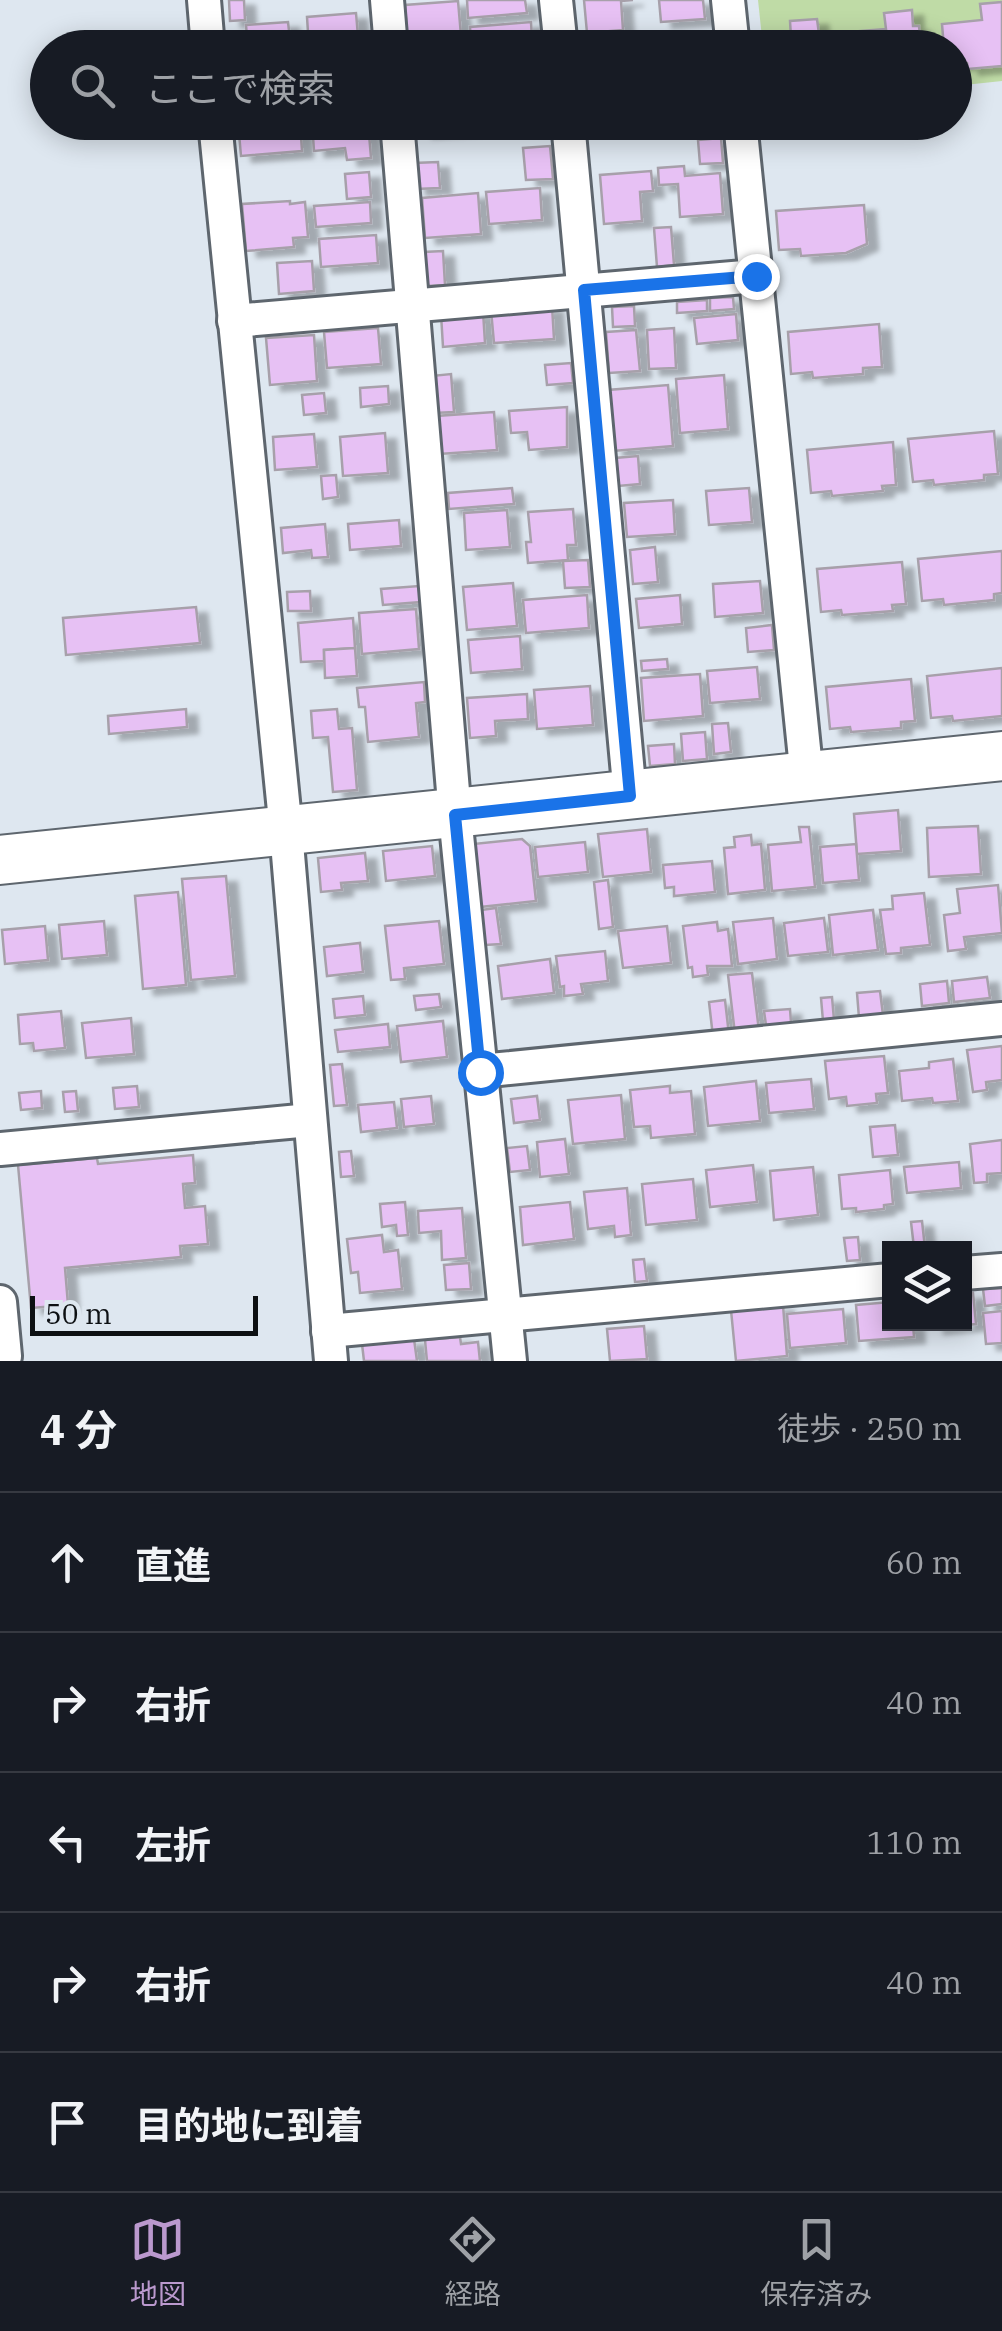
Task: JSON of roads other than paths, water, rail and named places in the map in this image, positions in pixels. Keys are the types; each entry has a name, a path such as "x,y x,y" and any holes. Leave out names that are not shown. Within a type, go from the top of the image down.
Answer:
{"street":[{"path":"204,0 206,30"},
{"path":"388,0 390,30"},
{"path":"556,0 558,30"},
{"path":"728,0 730,30"},
{"path":"218,140 286,831 329,1346 505,1315 882,1281"},
{"path":"398,140 455,815 510,1361"},
{"path":"570,140 630,796"},
{"path":"742,140 807,778"},
{"path":"234,321 756,276"},
{"path":"0,860 1002,756"},
{"path":"480,1072 1002,1019"},
{"path":"0,1149 310,1120"},
{"path":"972,1272 1002,1270"},
{"path":"0,1302 5,1356 0,1356"}]}
